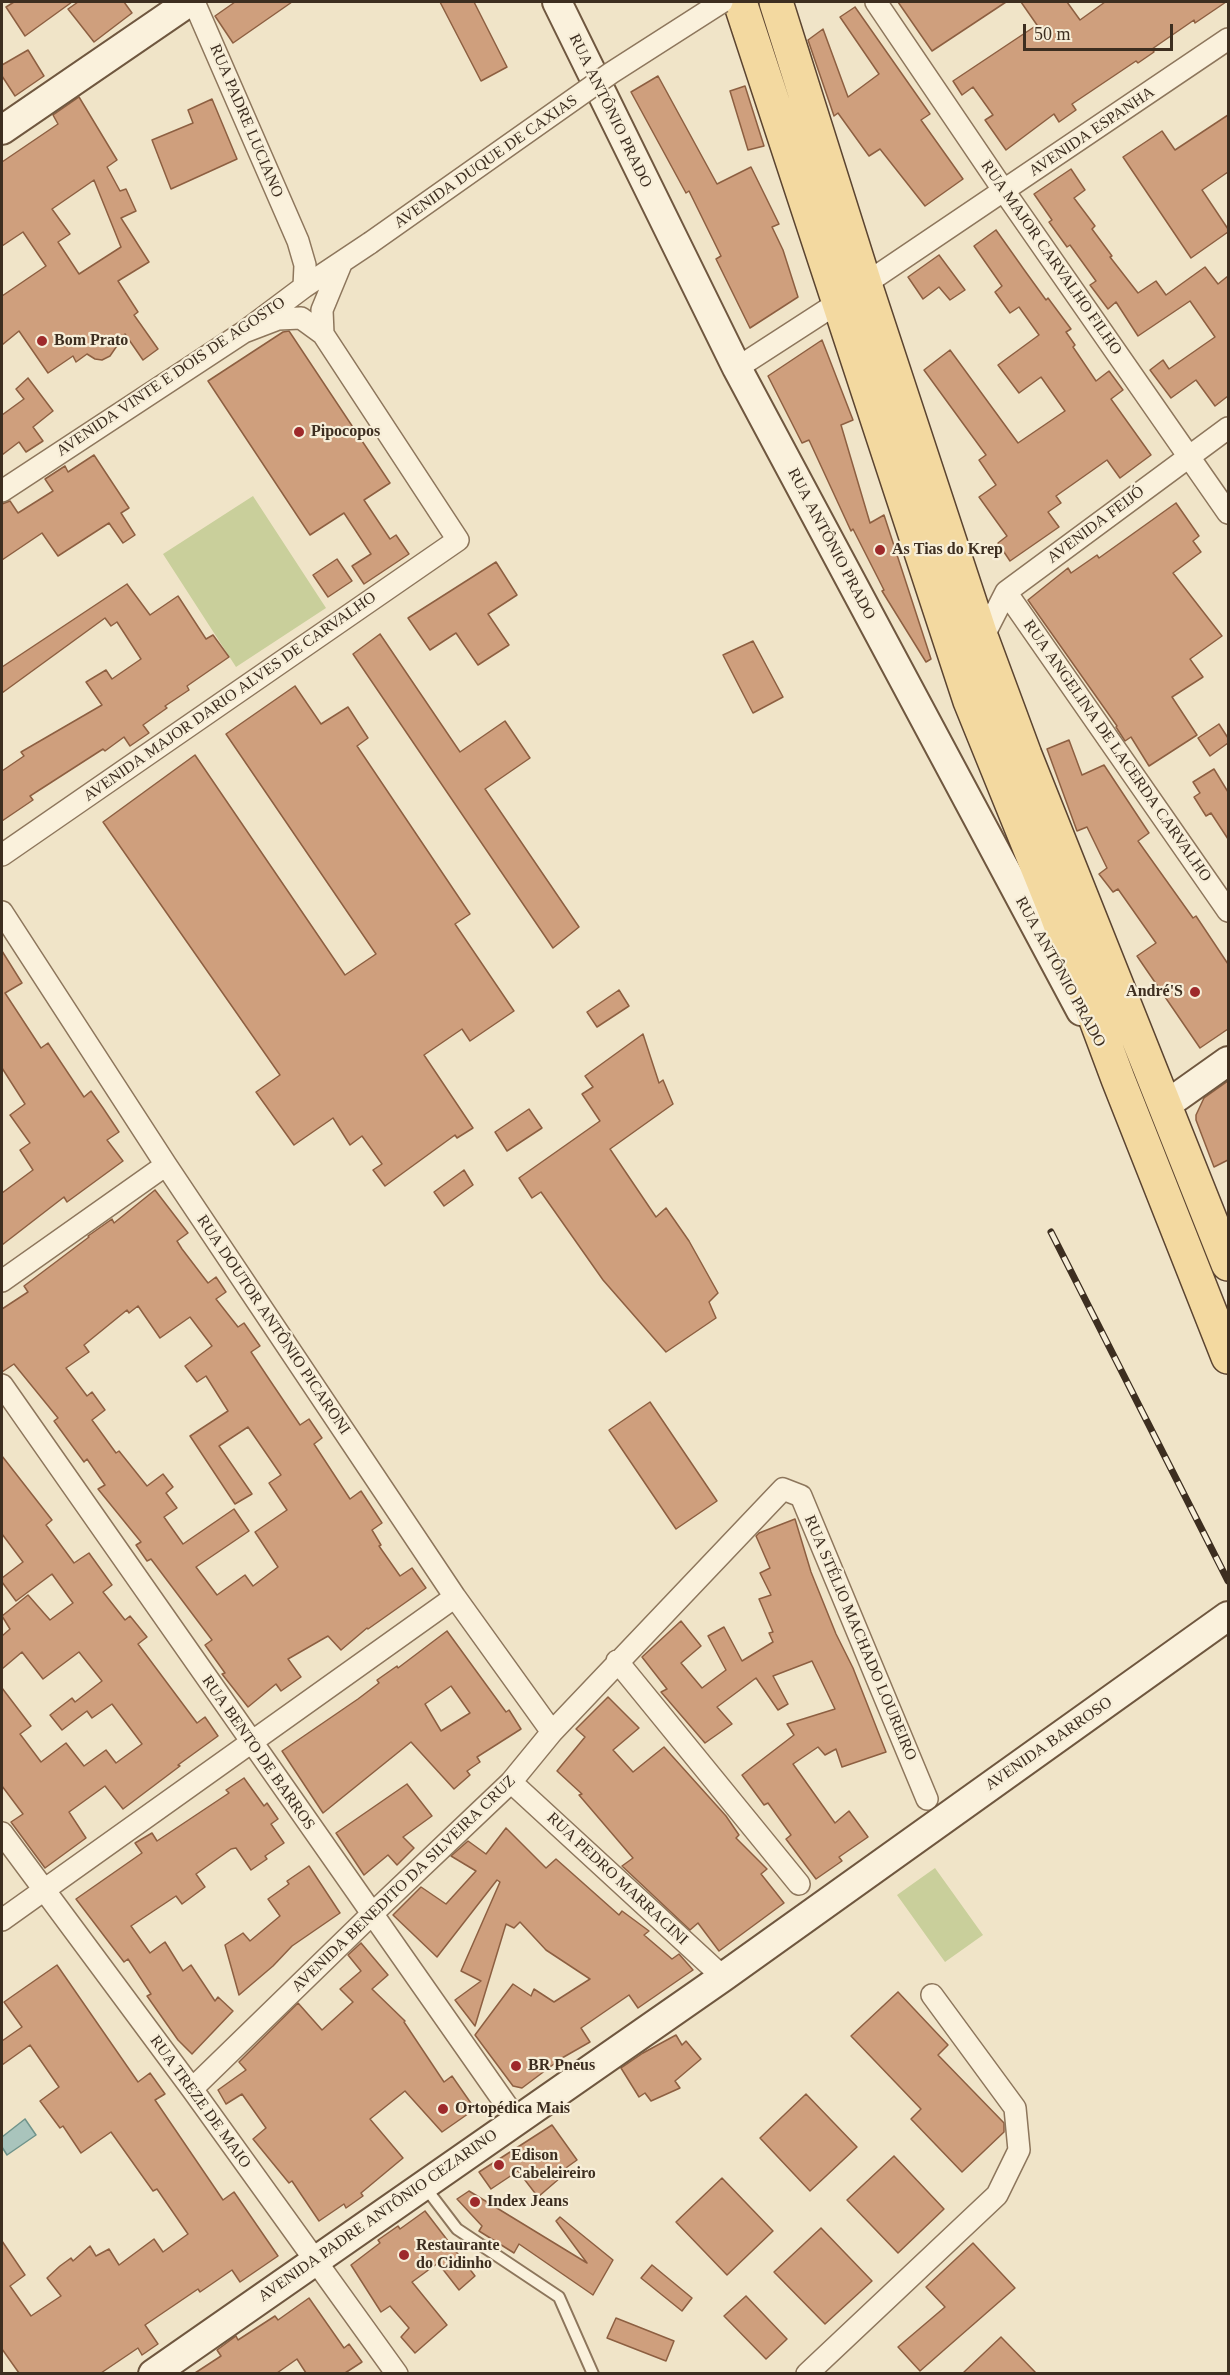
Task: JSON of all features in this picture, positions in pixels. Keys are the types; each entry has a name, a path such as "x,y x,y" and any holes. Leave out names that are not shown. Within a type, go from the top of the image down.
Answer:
{"main road":[{"path":"740,2 970,701 1056,913 1118,1079 1228,1357"},
{"path":"777,2 865,284 982,639 1025,755 1228,1264"}],"street":[{"path":"2,130 189,2"},
{"name":"RUA PADRE LUCIANO","path":"194,2 298,241 305,265 304,287"},
{"name":"RUA ANTÔNIO PRADO","path":"557,2 737,369 1118,1079"},
{"name":"AVENIDA DUQUE DE CAXIAS","path":"341,264 611,73 722,2"},
{"name":"RUA MAJOR CARVALHO FILHO","path":"876,2 1004,191 1228,513"},
{"name":"AVENIDA ESPANHA","path":"865,284 1228,39"},
{"path":"298,241 341,264 322,310 322,334"},
{"name":"AVENIDA VINTE E DOIS DE AGOSTO","path":"2,492 244,332 304,287 341,264"},
{"path":"737,369 839,302"},
{"path":"244,332 278,319 301,318 322,334"},
{"name":"AVENIDA MAJOR DARIO ALVES DE CARVALHO","path":"2,855 458,540 322,334"},
{"name":"AVENIDA FEIJÓ","path":"982,639 1006,592 1228,428"},
{"name":"RUA ANGELINA DE LACERDA CARVALHO","path":"1006,592 1228,911"},
{"name":"RUA DOUTOR ANTÔNIO PICARONI","path":"2,912 166,1165 455,1597 552,1732"},
{"path":"1166,1105 1228,1061"},
{"path":"2,1281 166,1165"},
{"name":"RUA BENTO DE BARROS","path":"2,1385 516,2119"},
{"name":"AVENIDA BENEDITO DA SILVEIRA CRUZ","path":"192,2090 511,1782 552,1732 617,1661 783,1489"},
{"name":"RUA STÉLIO MACHADO LOUREIRO","path":"783,1489 801,1496 927,1798"},
{"path":"2,1920 455,1597"},
{"name":"AVENIDA BARROSO","path":"869,1872 1228,1616"},
{"path":"617,1661 799,1884"},
{"name":"RUA PEDRO MARRACINI","path":"511,1782 723,1977"},
{"name":"RUA TREZE DE MAIO","path":"2,1833 397,2373"},
{"name":"AVENIDA PADRE ANTÔNIO CEZARINO","path":"153,2373 723,1977 869,1872"},
{"path":"807,2373 997,2195 1019,2150 1015,2108 932,1995"}],"lane":[{"path":"423,2185 457,2229 559,2297 593,2373"}],"green space":[{"path":"253,496 326,608 236,667 163,554"},
{"path":"935,1868 983,1935 945,1962 897,1895"}],"water":[{"path":"25,2119 36,2135 7,2155 2,2147 2,2137"}],"building":[{"path":"14,2 72,2 25,36 6,7"},
{"path":"78,2 124,2 132,13 94,42 68,9"},
{"path":"235,2 292,2 233,43 215,16"},
{"path":"440,2 474,2 507,67 481,81"},
{"path":"898,2 1006,2 932,51"},
{"path":"1021,2 1067,2 1080,20 1105,2 1226,2 1195,23 1194,20 1152,49 1154,52 1138,63 1136,61 1072,104 1076,110 1059,122 1054,114 1006,150 985,120 993,115 973,87 962,95 953,81 1037,25"},
{"path":"855,7 930,114 921,120 963,179 925,206 880,149 869,156 838,113 834,116 808,40 823,29 848,97 879,74 840,17"},
{"path":"28,50 44,76 15,96 2,76 2,65"},
{"path":"658,76 717,184 751,167 779,224 772,227 783,250 798,297 750,328 716,259 721,256 689,191 686,193 631,92"},
{"path":"745,86 764,146 748,150 730,91"},
{"path":"79,97 117,160 107,167 120,191 126,189 136,211 121,218 149,262 118,281 138,312 134,315 158,349 143,360 125,334 110,356 102,360 87,354 76,362 73,356 48,373 19,331 2,345 2,296 46,266 23,232 2,246 2,162 58,124 53,115","holes":["94,180 121,247 79,274 58,242 70,234 52,209"]},
{"path":"212,99 237,159 171,189 152,140 193,123 188,110"},
{"path":"1228,115 1228,172 1202,190 1228,232 1191,258 1123,157 1162,131 1175,150"},
{"path":"1071,169 1085,190 1074,198 1095,226 1092,229 1112,256 1110,257 1138,293 1156,281 1166,295 1205,267 1218,284 1228,276 1228,396 1215,406 1196,380 1171,398 1150,370 1163,360 1169,369 1215,337 1190,301 1138,336 1116,302 1108,309 1090,285 1096,281 1070,245 1067,247 1049,222 1052,220 1034,194"},
{"path":"996,230 1046,300 1048,298 1071,329 1066,332 1075,345 1073,347 1096,381 1109,371 1123,390 1111,399 1151,455 1120,478 1107,460 1056,496 1061,503 1048,512 1059,527 1010,561 998,543 1007,536 979,497 996,485 979,460 986,455 924,370 950,350 1018,443 1065,411 1041,377 1019,393 998,365 1039,335 1019,307 1010,313 995,292 1002,286 974,246"},
{"path":"939,255 965,290 950,300 939,287 923,299 908,277"},
{"name":"Pipocopos","path":"289,331 390,483 364,500 390,539 396,535 409,554 364,584 352,566 371,554 344,513 310,535 208,381 283,332"},
{"path":"822,340 853,420 841,425 870,523 884,515 931,659 926,662 882,591 884,590 853,529 851,531 809,440 802,443 768,376"},
{"path":"28,378 53,411 33,427 43,441 26,452 19,442 2,455 2,415 24,399 16,389"},
{"path":"94,455 129,508 121,513 135,535 123,543 109,523 58,556 42,533 2,560 2,504 10,501 18,513 53,491 45,479 65,466 68,472"},
{"path":"1176,503 1199,536 1193,541 1201,552 1173,573 1222,636 1190,659 1203,677 1172,697 1197,735 1149,766 1131,737 1125,741 1117,726 1028,600 1068,568 1071,573 1097,555 1099,558"},
{"path":"337,559 352,581 328,597 313,575"},
{"path":"496,562 517,595 488,614 509,645 478,665 456,633 430,650 408,618"},
{"path":"127,584 150,615 178,596 206,639 213,635 229,657 187,686 189,690 143,725 149,733 130,746 124,737 105,751 103,749 30,796 33,800 2,821 2,771 24,756 21,752 102,705 86,682 106,670 112,679 141,659 117,622 111,626 105,618 2,693 2,667"},
{"path":"380,634 460,752 505,721 530,758 485,789 579,927 553,948 353,654"},
{"path":"753,641 783,697 753,713 723,655"},
{"path":"295,686 321,724 348,707 368,738 357,746 470,914 455,924 514,1011 470,1041 462,1029 424,1055 473,1128 457,1138 455,1135 385,1186 373,1170 382,1164 362,1136 350,1145 333,1118 294,1145 256,1092 280,1075 103,822 195,755 345,975 376,954 226,734"},
{"path":"1219,724 1228,738 1228,743 1210,756 1198,738"},
{"path":"1069,740 1082,775 1104,765 1149,833 1138,841 1193,918 1196,916 1228,964 1228,1029 1200,1048 1137,956 1156,943 1118,889 1113,892 1099,874 1107,868 1087,827 1077,831 1047,749"},
{"path":"1214,769 1228,792 1228,839 1211,813 1206,816 1194,797 1200,793 1193,782"},
{"path":"2,951 22,983 5,993 41,1048 48,1043 84,1097 91,1091 103,1108 119,1132 107,1140 123,1161 67,1202 64,1197 2,1245 2,1193 33,1170 20,1150 30,1143 10,1115 25,1104 2,1068"},
{"path":"619,990 629,1006 597,1027 587,1012"},
{"path":"643,1034 659,1083 663,1080 673,1104 610,1149 656,1217 666,1208 689,1241 718,1293 709,1302 716,1318 666,1352 603,1280 541,1192 532,1198 519,1178 600,1121 582,1094 593,1087 585,1076"},
{"path":"1228,1081 1228,1160 1214,1167 1196,1115 1204,1098"},
{"path":"529,1109 542,1128 507,1151 495,1132"},
{"path":"464,1170 473,1185 444,1206 434,1192"},
{"path":"155,1190 188,1233 177,1241 182,1249 208,1283 216,1277 226,1292 216,1299 238,1327 244,1323 260,1346 251,1352 271,1382 300,1425 309,1419 322,1438 314,1444 350,1499 361,1491 382,1523 372,1530 381,1545 379,1546 400,1576 412,1568 426,1588 367,1628 341,1650 328,1636 288,1659 301,1677 281,1691 276,1684 248,1707 222,1674 225,1673 205,1645 212,1640 151,1559 147,1561 136,1545 141,1542 98,1489 105,1485 87,1459 84,1462 54,1421 58,1418 14,1364 2,1372 2,1309 28,1292 24,1286 88,1236 112,1219 114,1223","holes":["138,1306 160,1338 190,1317 212,1346 185,1366 197,1382 206,1376 228,1411 190,1436 235,1504 252,1494 219,1446 248,1427 281,1475 269,1483 287,1510 255,1532 278,1567 253,1586 245,1575 217,1595 196,1567 249,1531 234,1509 183,1544 164,1517 177,1508 166,1493 173,1487 163,1474 147,1486 119,1451 116,1453 92,1420 105,1410 92,1392 87,1396 66,1368 89,1352 84,1345 127,1310 129,1313"]},
{"path":"650,1402 717,1501 676,1529 609,1430"},
{"path":"2,1456 52,1520 46,1525 74,1563 89,1553 112,1585 103,1592 125,1620 130,1616 147,1637 138,1644 197,1723 205,1717 218,1736 123,1809 105,1786 69,1812 86,1838 45,1868 11,1822 23,1814 2,1786 2,1688 31,1726 20,1734 41,1762 66,1743 84,1766 106,1750 116,1763 142,1744 112,1704 92,1718 87,1711 62,1730 50,1715 72,1698 75,1702 102,1681 79,1652 43,1679 22,1652 2,1669 2,1636 10,1629 2,1616 28,1595 50,1620 73,1603 52,1574 16,1601 2,1582 2,1578 23,1562 2,1534"},
{"path":"795,1519 811,1572 836,1634 853,1668 886,1752 842,1767 836,1749 825,1755 818,1747 793,1764 835,1823 849,1811 868,1837 839,1857 842,1861 816,1879 786,1839 791,1835 768,1803 764,1805 742,1775 794,1735 787,1724 835,1709 812,1661 773,1676 788,1704 778,1710 756,1678 717,1707 732,1724 705,1743 661,1692 667,1689 642,1657 681,1621 701,1646 681,1663 702,1688 726,1670 708,1636 724,1627 742,1661 773,1642 769,1633 773,1632 759,1599 771,1595 760,1573 770,1568 756,1536"},
{"path":"447,1631 506,1712 509,1710 521,1729 477,1757 480,1762 467,1771 470,1775 454,1789 411,1742 323,1813 282,1751 358,1699 379,1683 377,1680 397,1666 398,1668","holes":["451,1686 470,1713 441,1731 425,1704"]},
{"path":"608,1697 639,1728 613,1750 633,1772 664,1747 726,1816 739,1835 736,1838 767,1869 761,1874 784,1903 719,1951 698,1923 690,1930 622,1866 633,1858 579,1795 582,1794 557,1771 585,1737 576,1729"},
{"path":"244,1778 264,1806 267,1803 278,1819 271,1824 284,1843 265,1856 267,1859 251,1870 236,1848 231,1849 196,1874 205,1887 182,1904 176,1896 131,1926 150,1953 165,1942 183,1971 191,1965 215,2001 218,1997 233,2011 192,2054 178,2040 147,1996 151,1994 128,1959 124,1962 76,1899 142,1853 135,1843 152,1833 157,1841 229,1793 226,1790"},
{"path":"407,1784 432,1816 403,1837 414,1848 397,1865 388,1855 364,1875 336,1833"},
{"path":"506,1828 546,1868 556,1859 619,1915 622,1911 649,1931 644,1935 672,1959 679,1954 693,1970 638,2008 629,1995 581,2028 590,2042 562,2058 522,2088 513,2086 475,2035 513,1984 531,1996 534,1989 554,2002 590,1979 546,1950 520,1922 514,1928 506,1924 475,2026 455,2000 481,1981 461,1971 500,1882 497,1880 437,1957 393,1915 421,1887 446,1904 476,1871 451,1856 468,1841 486,1854"},
{"path":"309,1866 340,1913 292,1946 239,1995 225,1945 243,1933 250,1941 280,1916 268,1899 289,1884 287,1881"},
{"path":"361,1943 388,1975 372,1989 405,2021 444,2082 452,2076 475,2109 442,2132 405,2091 370,2119 403,2158 361,2193 363,2196 346,2208 344,2204 319,2221 292,2181 289,2183 253,2139 266,2128 242,2094 226,2104 218,2090 246,2070 239,2062 298,2003 322,2030 353,2002 340,1989 361,1971 348,1955"},
{"path":"57,1965 138,2082 150,2073 165,2094 155,2100 223,2200 234,2192 278,2256 240,2282 232,2270 200,2292 198,2289 145,2325 158,2344 142,2355 138,2348 101,2373 19,2373 2,2349 2,2241 25,2275 10,2286 31,2316 61,2296 47,2278 71,2258 73,2261 90,2246 96,2256 109,2249 119,2265 154,2239 163,2252 188,2234 157,2189 153,2191 111,2132 81,2153 63,2126 60,2128 40,2101 59,2087 30,2045 2,2065 2,2041 22,2027 4,2002"},
{"path":"898,1992 948,2045 938,2055 1004,2123 1004,2132 962,2172 911,2119 921,2109 851,2036"},
{"path":"676,2035 682,2045 686,2041 701,2059 675,2081 680,2088 651,2101 645,2093 639,2097 621,2068"},
{"path":"806,2094 857,2147 810,2191 760,2138"},
{"path":"552,2125 577,2160 556,2175 560,2178 538,2197 518,2171 491,2189 479,2172"},
{"path":"894,2156 944,2209 898,2253 847,2200"},
{"path":"722,2178 773,2231 727,2275 676,2222"},
{"path":"469,2191 587,2263 556,2221 560,2217 613,2260 593,2295 519,2244 514,2253 479,2231 482,2226 457,2199"},
{"path":"425,2211 475,2276 459,2290 438,2263 412,2282 447,2325 415,2353 401,2337 409,2328 390,2306 381,2312 351,2265 380,2243 378,2240 398,2226 400,2229"},
{"path":"821,2228 872,2281 825,2324 774,2272"},
{"path":"973,2243 1015,2288 920,2371 898,2347 945,2307 926,2287"},
{"path":"652,2265 692,2298 682,2311 641,2278"},
{"path":"746,2296 787,2339 766,2359 724,2316"},
{"path":"309,2298 344,2348 349,2344 362,2362 345,2373 306,2373 297,2359 277,2373 195,2373 221,2356 217,2350 236,2336 238,2340 275,2316 278,2320"},
{"path":"616,2318 674,2341 666,2361 607,2338"},
{"path":"1001,2337 1036,2373 963,2373"}],"railway":[{"path":"1051,1232 1228,1581"}],"place":[{"name":"Bom Prato","path":"42,341"},
{"name":"Pipocopos","path":"299,432"},
{"name":"As Tias do Krep","path":"880,550"},
{"name":"André'S","path":"1195,992"},
{"name":"BR Pneus","path":"516,2066"},
{"name":"Ortopédica Mais","path":"443,2109"},
{"name":"Edison Cabeleireiro","path":"499,2165"},
{"name":"Index Jeans","path":"475,2202"},
{"name":"Restaurante do Cidinho","path":"404,2255"}]}
